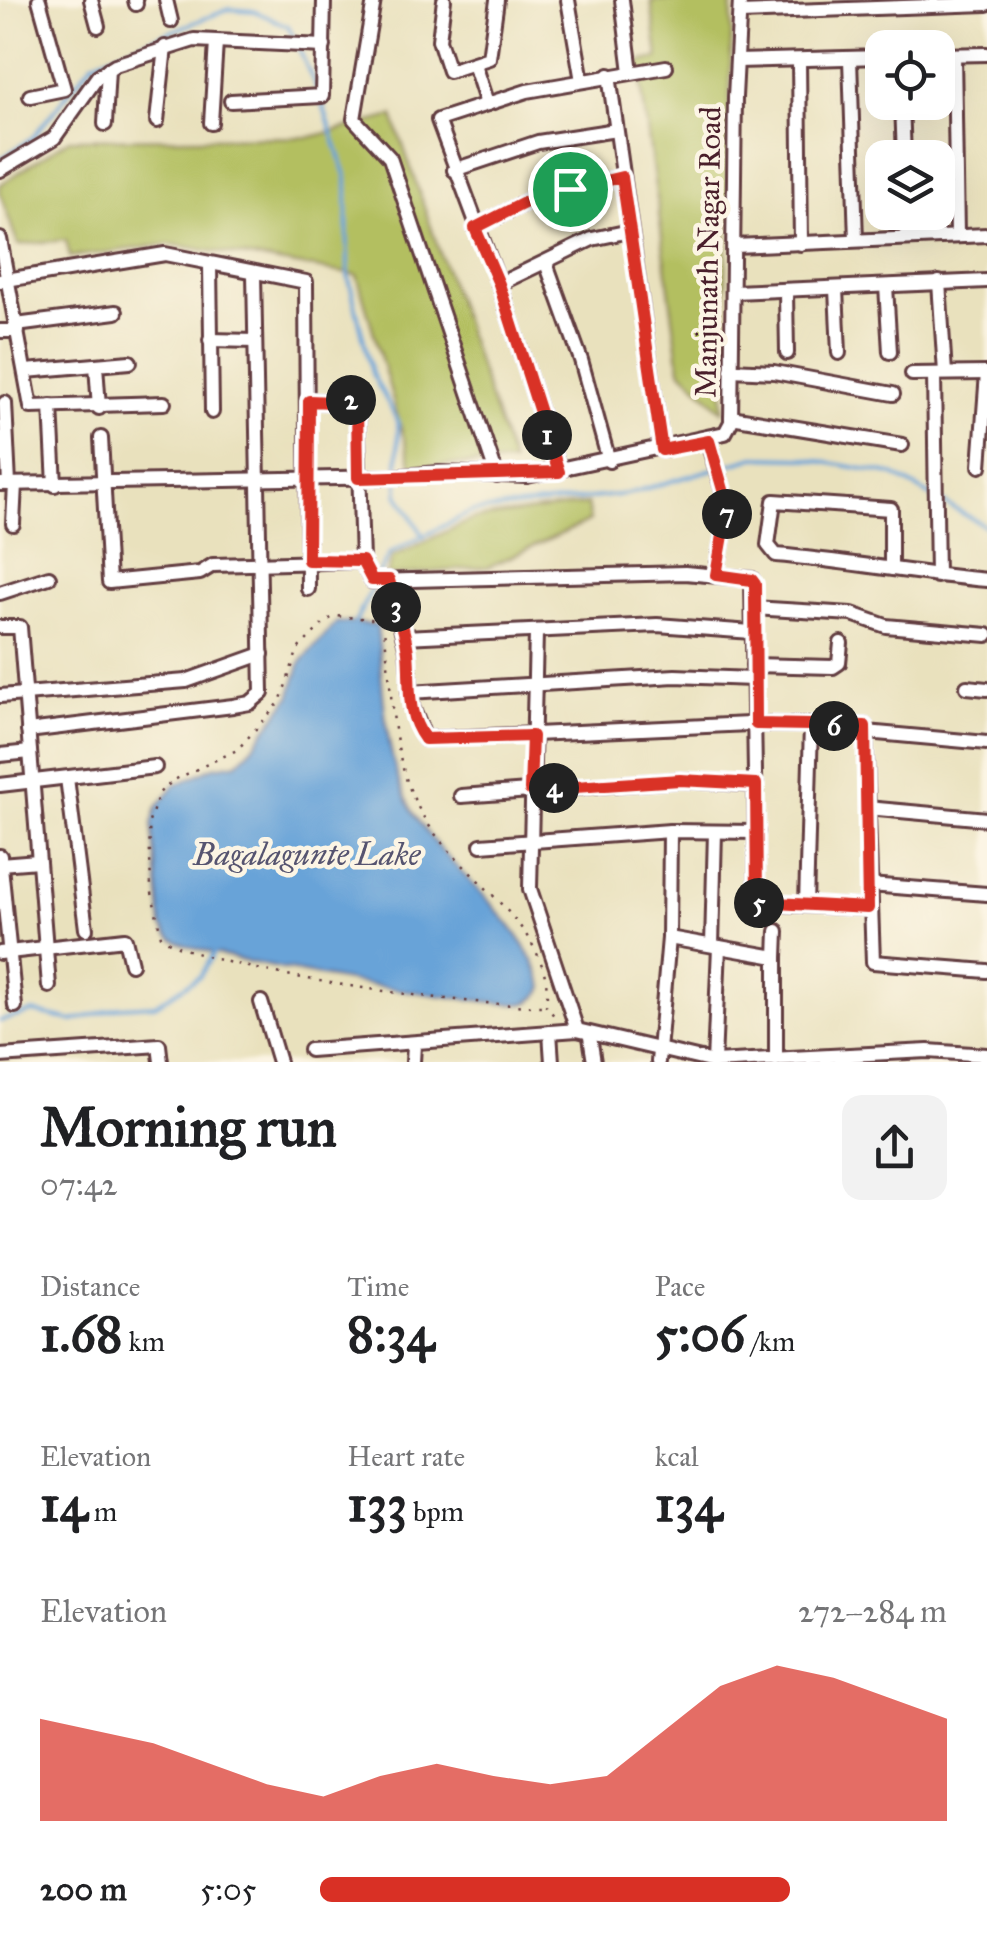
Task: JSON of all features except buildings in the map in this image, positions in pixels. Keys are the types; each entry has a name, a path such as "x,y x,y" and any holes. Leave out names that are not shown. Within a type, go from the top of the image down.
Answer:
{"street":[{"path":"30,96 64,88 40,0"},
{"path":"91,0 98,26"},
{"path":"166,0 171,21"},
{"path":"231,101 321,98 324,0"},
{"path":"374,0 354,118 390,158 497,476"},
{"path":"444,0 440,40 449,71 489,58 497,0"},
{"path":"568,0 582,81"},
{"path":"622,0 630,72"},
{"path":"740,6 981,3"},
{"name":"Manjunath Nagar Road","path":"8,484 559,472 709,441 724,433 732,417 740,6"},
{"path":"1,164 54,138 108,69 165,47 194,40 324,46"},
{"path":"211,123 216,42"},
{"path":"157,121 165,47"},
{"path":"955,55 987,54"},
{"path":"737,61 865,58"},
{"path":"850,59 856,240"},
{"path":"799,60 801,244"},
{"path":"474,64 487,104"},
{"path":"559,472 499,284 438,120 582,81 666,67"},
{"path":"105,124 108,69"},
{"path":"610,76 662,450"},
{"path":"955,115 957,235"},
{"path":"454,170 538,142 616,130"},
{"path":"475,228 534,198 622,177"},
{"path":"907,230 907,238"},
{"path":"499,284 592,240 630,231"},
{"path":"734,246 987,235"},
{"path":"0,239 31,407 99,408 164,403"},
{"path":"5,281 164,254 306,282 308,589"},
{"path":"546,262 581,360 609,461"},
{"path":"210,265 212,412"},
{"path":"28,731 250,703 262,693 254,274"},
{"path":"937,576 939,282"},
{"path":"734,292 987,282"},
{"path":"886,286 890,352"},
{"path":"836,289 838,353"},
{"path":"786,292 787,353"},
{"path":"0,331 116,312"},
{"path":"210,340 255,341"},
{"path":"26,371 130,362"},
{"path":"96,365 99,408"},
{"path":"731,370 774,372 893,394"},
{"path":"912,374 987,374 980,466"},
{"path":"309,401 357,403 362,561 372,580 716,575 754,581 757,902 868,908"},
{"path":"5,404 13,524"},
{"path":"51,406 55,485"},
{"path":"732,417 902,445"},
{"path":"102,438 109,582 200,574 213,565 362,561"},
{"path":"709,441 723,480 727,524 716,575"},
{"path":"891,569 892,509 774,501 770,552 937,576 987,580"},
{"path":"0,592 49,576"},
{"path":"389,580 404,637 416,727 425,739 756,724 865,726 868,908 873,962 987,972"},
{"path":"753,608 852,614 886,626 987,635"},
{"path":"404,637 656,624 752,632"},
{"path":"0,626 20,627 49,986"},
{"path":"536,633 529,841 535,912 572,1031"},
{"path":"409,692 832,667 839,664 841,643"},
{"path":"0,696 27,697 186,681 262,654"},
{"path":"967,686 987,688"},
{"path":"806,905 811,726"},
{"path":"866,732 987,743"},
{"path":"0,755 30,752"},
{"path":"0,785 155,767"},
{"path":"67,778 86,929"},
{"path":"461,796 680,780 756,784"},
{"path":"867,808 987,819"},
{"path":"481,846 670,832 757,832"},
{"path":"657,1057 669,938 670,832"},
{"path":"714,1062 716,832"},
{"path":"0,856 4,953 15,1006"},
{"path":"0,864 38,861"},
{"path":"869,885 987,894"},
{"path":"776,1060 777,932"},
{"path":"669,938 776,957"},
{"path":"4,953 125,939 131,964"},
{"path":"261,1002 278,1062"},
{"path":"310,1050 572,1031 657,1057 714,1062 928,1052 987,1055"},
{"path":"550,1032 552,1062"},
{"path":"590,1037 594,1062"},
{"path":"0,1056 67,1056 160,1044 161,1062"},
{"path":"413,1062 414,1045"}],"path":[{"path":"372,580 383,620 392,721 407,791 460,867 509,908 546,980 546,1006"},
{"path":"383,620 336,616 326,621 298,649 280,702 237,750 190,771 159,793 149,822 151,888 161,936 206,956 254,968 467,1002 546,1006 572,1031"}],"green space":[{"path":"651,0 732,0 723,411 680,369 638,62 658,58"},
{"path":"393,116 512,463 412,466 357,275 169,244 70,257 66,240 18,245 0,193 0,185 69,139 311,137"},
{"path":"587,504 590,521 488,567 387,576 392,557 473,519"}],"water":[{"name":"Bagalagunte Lake","path":"337,622 377,625 391,753 407,801 435,843 521,941 544,987 531,1001 520,1004 450,997 283,969 193,947 171,938 162,926 152,824 157,807 174,786 213,767 237,763 252,748 290,697 301,662"}],"waterway":[{"path":"0,160 33,137 93,62 229,9 254,11 288,26 295,40"},
{"path":"299,49 317,90"},
{"path":"321,99 347,178 348,275 372,374 398,421 398,494 424,537"},
{"path":"377,577 390,553 471,512 627,494 755,457 802,458 892,474 987,527"},
{"path":"353,627 373,586"},
{"path":"0,1021 33,1012 73,1021 120,1007 155,1005 200,976 214,953"}],"route":[{"path":"622,177 662,450 709,441 728,507 716,575 752,580 755,584 752,632 756,724 865,726 868,908 757,902 756,784 680,780 530,790 532,736 440,742 425,739 416,727 409,692 408,650 389,580 372,580 362,568 362,561 308,560 309,401 357,403 358,478 439,472 527,476 559,472 499,284 475,228 534,198 570,189 622,177"}]}
